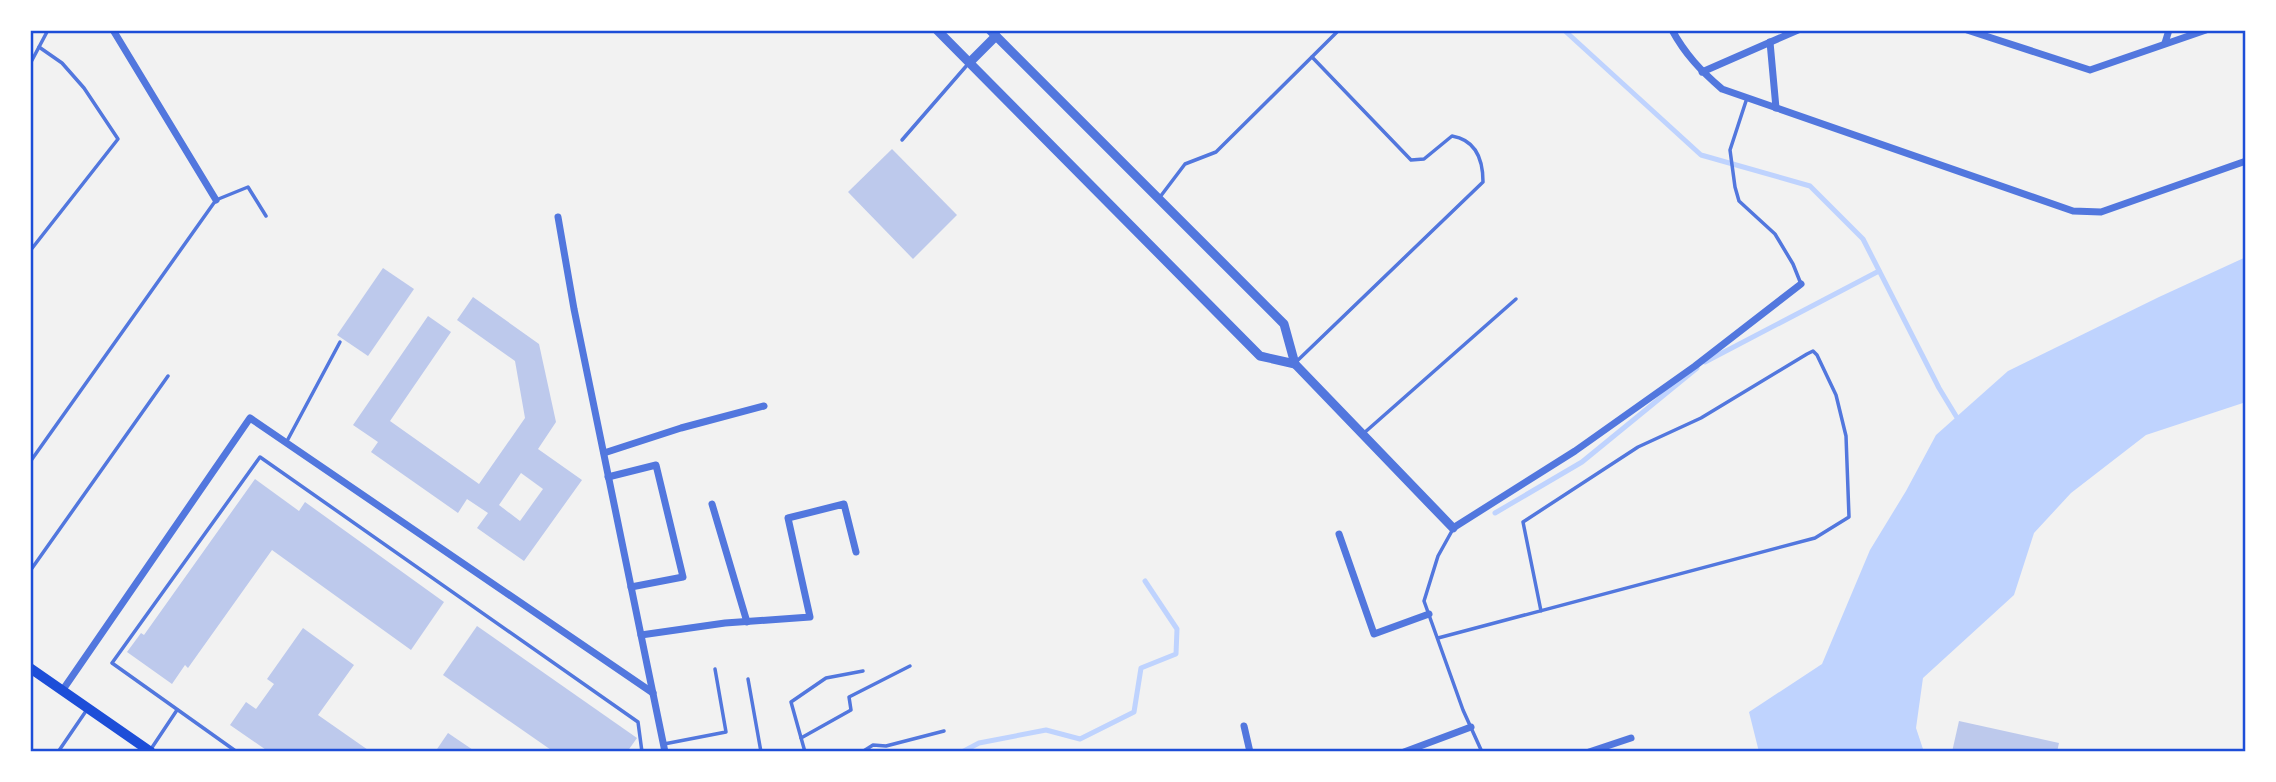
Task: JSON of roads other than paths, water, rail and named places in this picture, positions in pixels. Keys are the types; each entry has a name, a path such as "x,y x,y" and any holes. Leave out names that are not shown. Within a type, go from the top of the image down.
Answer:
{"main road":[{"path":"30,668 151,752"}],"street":[{"path":"113,30 216,200"},
{"path":"937,30 1260,356 1295,364"},
{"path":"1672,30 1685,52 1702,72 1722,89 2073,211 2101,212 2246,161"},
{"path":"1702,72 1798,30"},
{"path":"1967,30 2090,70 2206,30"},
{"path":"2165,43 2169,30"},
{"path":"970,62 993,33 1284,324 1295,364 1453,528 1575,451 1695,366 1801,284"},
{"path":"1770,42 1776,108"},
{"path":"558,217 574,309 665,748"},
{"path":"604,453 681,428 764,406"},
{"path":"62,691 250,418 653,693"},
{"path":"608,477 656,465 683,577 631,587"},
{"path":"712,504 747,622"},
{"path":"641,635 810,617 788,519 844,504 856,552"},
{"path":"1339,534 1374,634 1429,614"},
{"path":"1244,726 1250,752"},
{"path":"1404,752 1471,727"},
{"path":"1590,752 1631,738"}],"lane":[{"path":"30,64 48,30"},
{"path":"1158,199 1185,163 1216,152 1339,30"},
{"path":"30,251 118,139 62,63 39,47"},
{"path":"1295,364 1483,182 1483,168 1476,151 1465,138 1452,136 1424,159 1410,160 1312,57"},
{"path":"902,140 970,62"},
{"path":"1747,98 1730,150 1739,201 1775,234 1793,264 1801,284"},
{"path":"30,462 216,200 248,187 266,216"},
{"path":"1363,435 1516,299"},
{"path":"286,443 340,342"},
{"path":"1438,638 1541,611 1815,538 1849,517 1846,436 1836,395 1817,355 1813,351 1807,354 1700,418 1638,447 1523,522 1541,611"},
{"path":"30,571 168,376"},
{"path":"237,752 112,663 260,457 638,722 642,752"},
{"path":"1453,528 1438,556 1424,601 1482,752"},
{"path":"801,738 851,710 849,697 910,666"},
{"path":"665,748 726,732 715,668"},
{"path":"804,752 791,702 826,678 863,671"},
{"path":"748,679 761,752"},
{"path":"58,752 87,709"},
{"path":"151,752 177,710"},
{"path":"862,752 873,746 886,746 944,731"}],"water":[{"path":"2246,257 2246,402 2146,435 2071,493 2034,533 2014,595 1923,678 1916,728 1924,752 1759,752 1749,712 1822,664 1870,550 1936,435 2008,371"}],"waterway":[{"path":"1564,30 1701,155 1810,186 1863,239 1939,388 1959,421"},
{"path":"1705,362 1879,271"},
{"path":"1495,513 1582,462 1697,368"},
{"path":"962,752 979,743 1046,730 1080,739 1134,712 1141,668 1176,654 1177,629 1145,581"}]}
